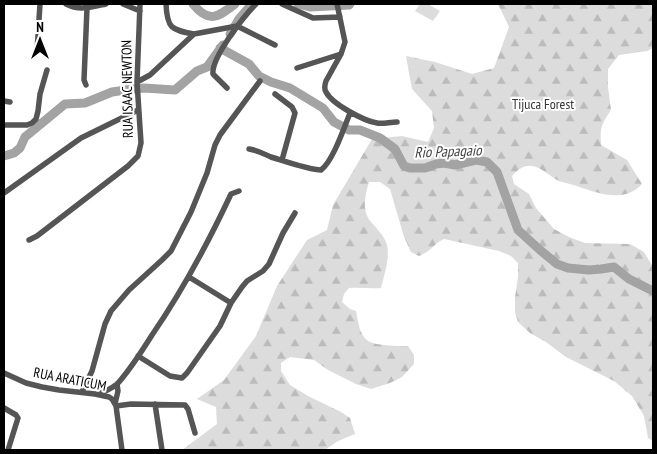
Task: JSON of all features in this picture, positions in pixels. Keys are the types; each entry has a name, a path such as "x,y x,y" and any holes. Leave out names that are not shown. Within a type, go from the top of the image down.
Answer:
{"street":[{"path":"37,51 40,4"},
{"path":"66,4 74,8 87,8 106,4"},
{"path":"123,4 140,11"},
{"name":"RUA ISAAC NEWTON","path":"29,240 88,197 138,156 141,143 138,110 140,4"},
{"path":"166,4 167,19 176,30 194,34 234,27 275,45"},
{"path":"227,88 213,74 213,66 234,27 256,4"},
{"path":"282,4 313,18 340,17"},
{"path":"338,6 345,42 341,54 326,81 326,93 350,113 375,123 397,122"},
{"path":"86,85 84,80 87,8"},
{"path":"138,83 150,75 194,34"},
{"path":"297,68 341,54"},
{"path":"4,125 28,125 36,119 40,94 47,70"},
{"path":"82,392 92,371 105,324 111,311 129,290 167,256 171,250 191,212 220,134 260,81"},
{"path":"275,94 292,107 295,113 282,160"},
{"path":"4,194 81,138 138,110"},
{"path":"249,148 282,160 321,170 326,166 350,113"},
{"path":"99,394 117,384 172,307 217,225 231,194 239,191"},
{"path":"138,356 170,376 182,378 187,374 220,326 231,303 247,281 269,264 283,233 295,213"},
{"path":"189,277 231,303"},
{"name":"RUA ARATICUM","path":"4,373 16,380 37,386 107,396 115,405 122,450"},
{"path":"117,384 118,391 115,405 154,404 186,406 195,433"},
{"path":"154,404 162,450"},
{"path":"4,408 18,418 8,450"},
{"path":"4,436 11,440"}],"green space":[{"path":"420,4 428,4 440,11 433,21 415,11"},
{"name":"Tijuca Forest","path":"498,4 653,4 653,48 647,51 619,55 608,69 611,110 603,123 601,134 601,145 627,160 642,184 628,193 611,195 594,192 559,181 539,168 532,166 523,167 512,176 514,184 529,194 536,208 554,229 585,243 630,244 644,252 653,267 653,441 648,438 644,416 632,396 614,381 566,357 530,333 518,322 515,312 515,297 518,263 511,256 499,251 444,239 419,256 411,252 404,237 390,189 380,182 369,182 365,198 365,209 369,219 383,236 387,245 388,255 385,272 381,288 349,288 344,294 342,302 350,309 356,311 361,331 368,341 382,345 408,346 414,355 414,364 402,377 371,389 328,370 314,360 290,357 281,363 281,371 290,385 350,418 355,434 338,441 325,450 182,450 217,424 216,407 197,399 224,380 256,336 277,286 307,240 327,230 333,205 372,139 402,136 428,142 434,128 432,111 412,89 406,56 435,62 472,74 494,68 509,27"}],"waterway":[{"path":"193,4 209,16 218,15 235,4"},
{"name":"Rio Papagaio","path":"230,34 239,19 252,4"},
{"path":"298,4 310,7 350,4"},
{"name":"Rio Papagaio","path":"4,156 14,153 20,148 25,137 65,104 85,103 112,92 133,89 175,90 197,71 207,67 223,45"},
{"name":"Rio Papagaio","path":"220,48 249,64 259,76 290,88 323,108 334,122 349,130 360,130 380,138 395,149 404,166 425,168 444,163 455,165 476,160 487,162 497,172 518,230 557,264 568,268 589,270 614,267 629,279 653,291"}]}
